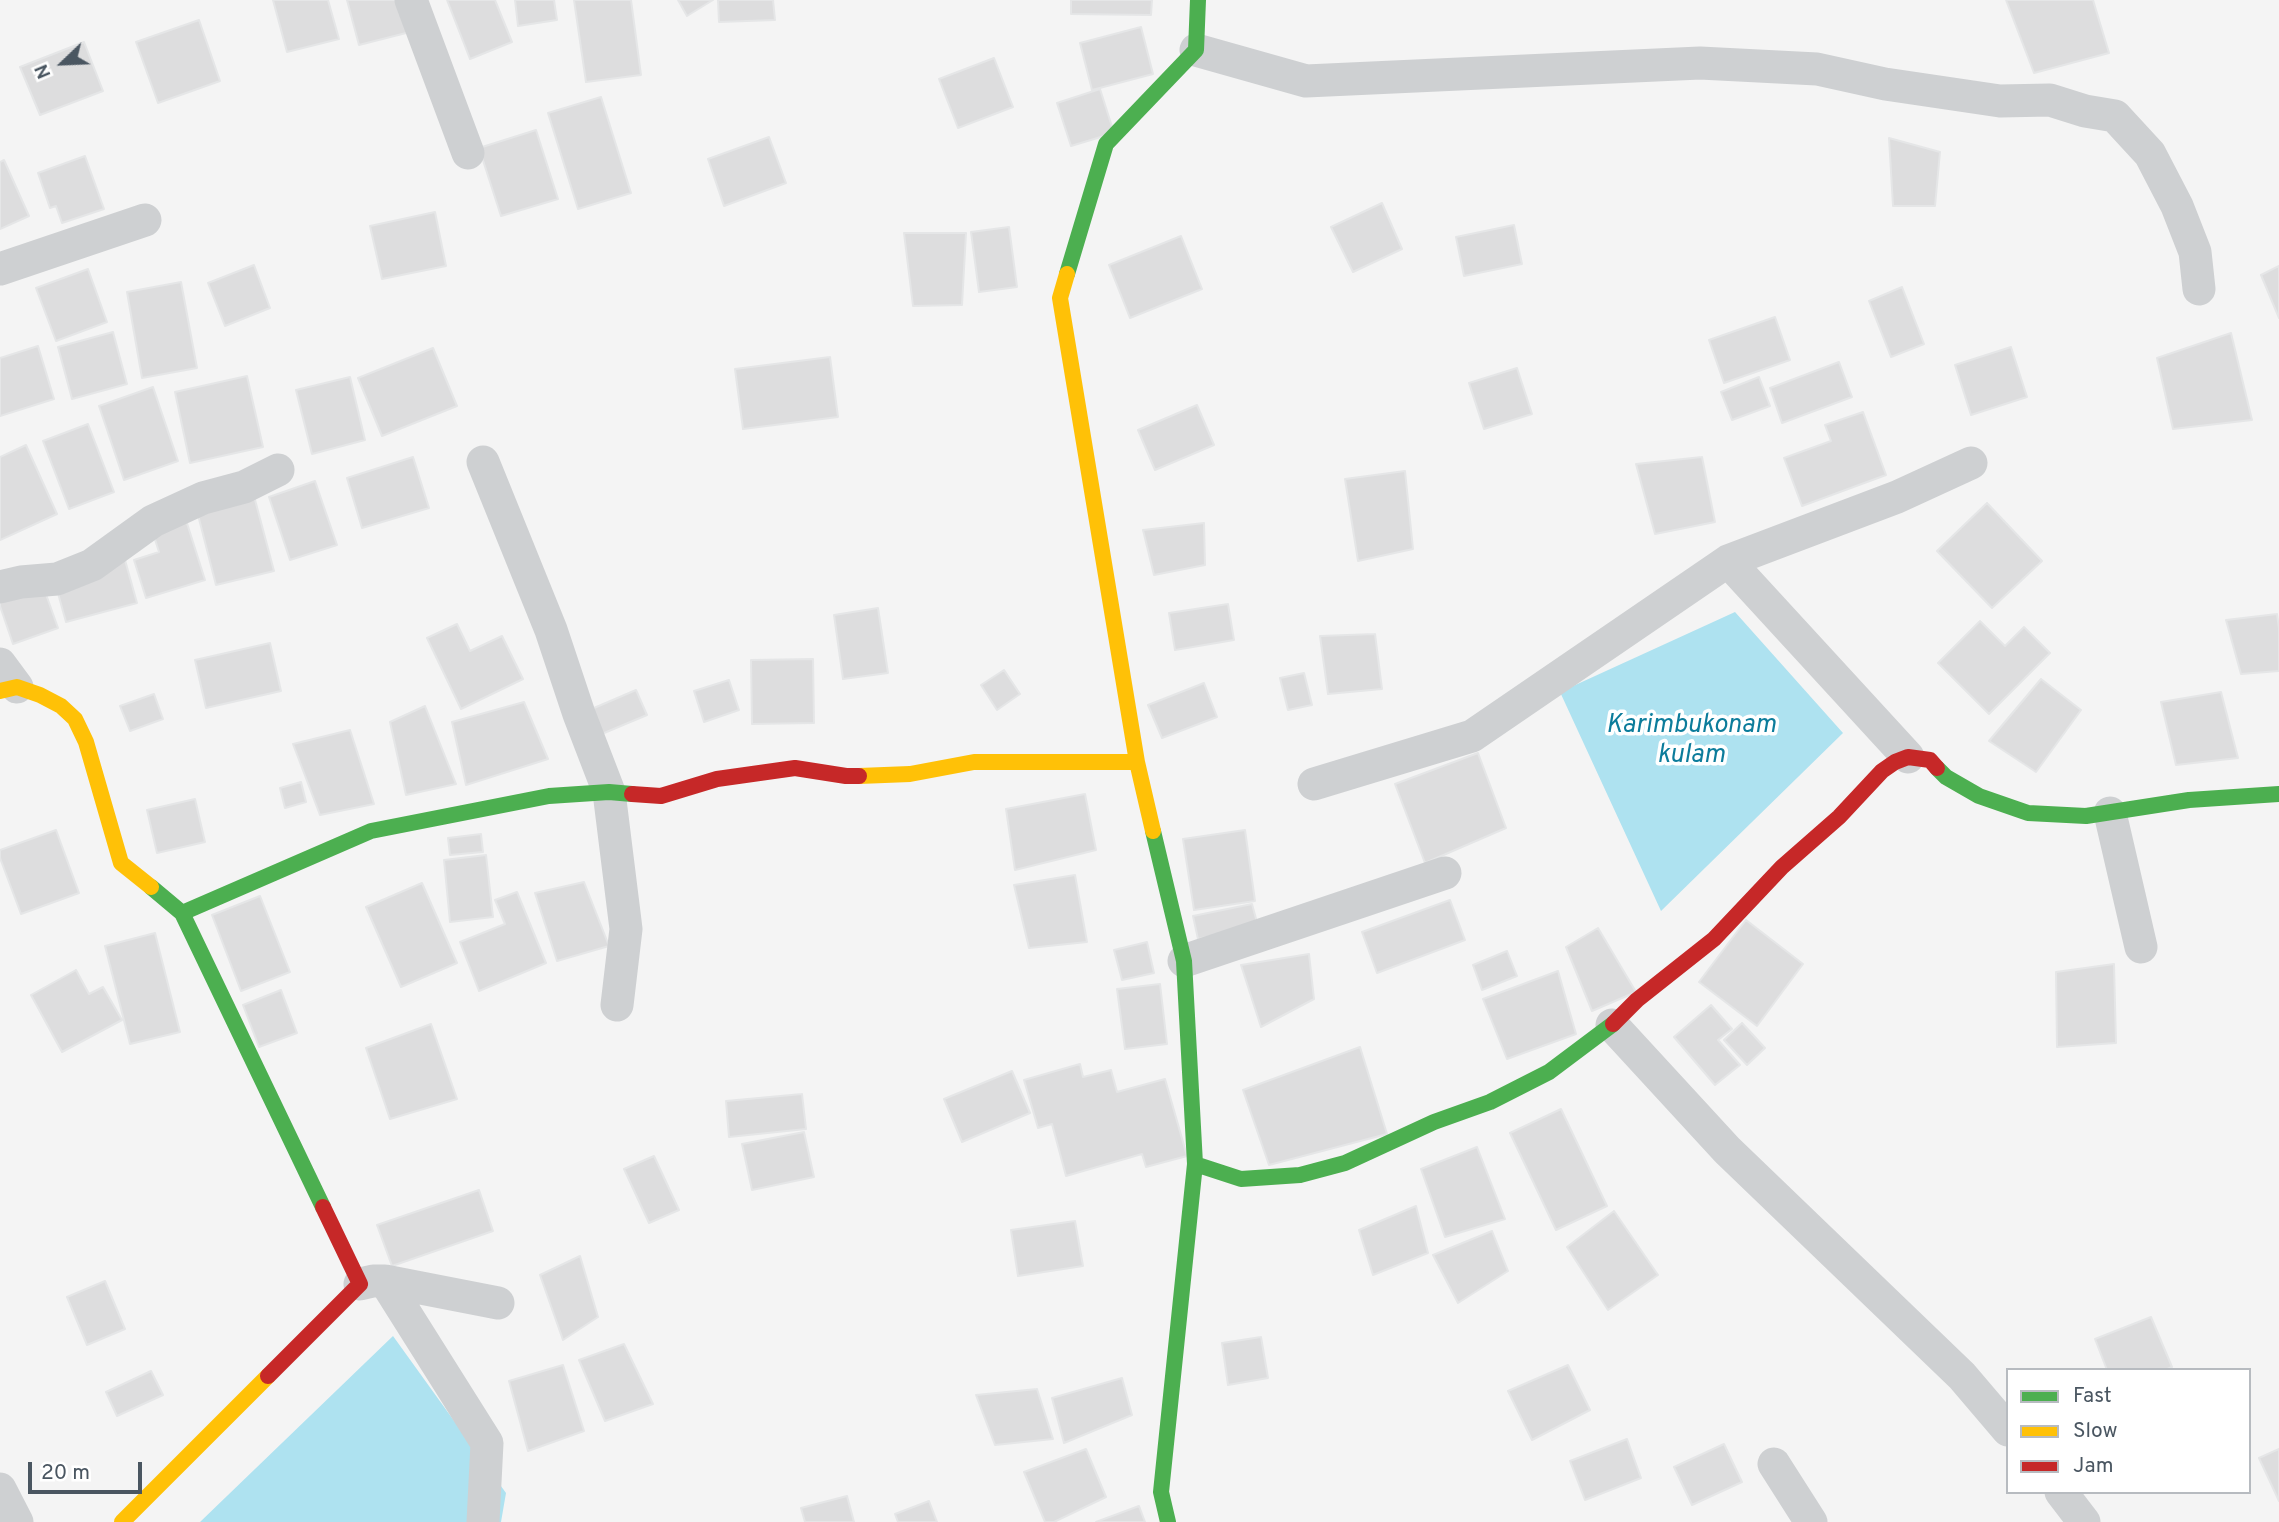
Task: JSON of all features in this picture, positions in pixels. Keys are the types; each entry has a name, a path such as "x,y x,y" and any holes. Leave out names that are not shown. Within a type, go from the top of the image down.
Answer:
{"street":[{"path":"411,0 468,153"},
{"path":"1168,1522 1161,1492 1195,1164 1184,961 1137,762 1060,298 1106,144 1196,50 1198,0"},
{"path":"1196,50 1306,80 1700,63 1817,69 1885,84 2000,101 2050,100 2115,116 2150,154 2178,206 2195,252 2199,289"},
{"path":"0,269 145,220"},
{"path":"483,462 551,630 609,792 626,929 617,1004"},
{"path":"1314,784 1472,736 1728,561 1897,497 1971,463"},
{"path":"0,587 57,579 92,565 153,521 203,498 244,487 278,470"},
{"path":"1728,561 1908,757"},
{"path":"6,680 61,706 75,719 86,742 121,863 182,913 373,1282 486,1443 483,1522"},
{"path":"1195,1164 1241,1178 1300,1175 1345,1163 1434,1122 1490,1102 1549,1072 1612,1025 1637,1000 1714,939 1782,867 1839,817 1882,771 1908,757 1930,760 1945,777 1979,796 2028,813 2086,816 2189,800 2279,794"},
{"path":"182,913 371,831 549,796 609,792 661,796 717,779 795,768 846,776 910,774 974,762 1137,762"},
{"path":"2110,813 2141,947"},
{"path":"1184,961 1445,873"},
{"path":"1612,1025 1727,1150 1962,1376 2006,1428"},
{"path":"373,1282 498,1303"},
{"path":"122,1522 373,1282"},
{"path":"1774,1464 1811,1522"},
{"path":"0,1489 17,1522"},
{"path":"2063,1494 2084,1522"}],"water":[{"name":"Karimbukonam kulam","path":"1735,612 1843,733 1661,911 1560,692"},
{"path":"393,1336 506,1493 501,1522 200,1522"}],"building":[{"path":"273,0 328,0 339,39 287,52"},
{"path":"347,0 402,0 410,32 359,45"},
{"path":"447,0 495,0 512,42 470,59"},
{"path":"515,0 554,0 557,20 518,26"},
{"path":"574,0 631,0 641,75 586,82"},
{"path":"678,0 713,0 687,16"},
{"path":"718,0 773,0 775,20 719,22"},
{"path":"1071,0 1152,0 1151,15 1071,14"},
{"path":"2006,0 2093,0 2109,53 2034,73"},
{"path":"199,20 220,81 158,103 136,42"},
{"path":"1141,27 1153,74 1092,90 1080,43"},
{"path":"84,42 103,91 40,115 20,67"},
{"path":"994,58 1013,107 958,128 939,79"},
{"path":"1100,89 1114,133 1071,146 1057,103"},
{"path":"601,97 631,193 578,209 548,113"},
{"path":"536,130 558,199 501,216 479,148"},
{"path":"769,137 786,183 724,206 708,159"},
{"path":"1889,138 1940,152 1935,206 1893,206"},
{"path":"85,156 104,209 62,223 56,206 50,208 38,173"},
{"path":"4,160 29,216 0,229 0,162"},
{"path":"1382,203 1402,249 1353,272 1331,227"},
{"path":"435,212 446,266 382,279 370,226"},
{"path":"1514,225 1522,264 1464,276 1456,237"},
{"path":"1009,227 1017,287 979,292 971,232"},
{"path":"904,233 966,233 962,305 913,306"},
{"path":"1181,236 1202,289 1130,318 1109,265"},
{"path":"254,265 270,308 225,326 208,283"},
{"path":"2279,266 2279,318 2261,275"},
{"path":"88,269 107,322 56,341 36,288"},
{"path":"181,282 197,368 142,378 127,292"},
{"path":"1902,287 1924,344 1891,357 1869,301"},
{"path":"1775,317 1790,360 1724,383 1709,340"},
{"path":"113,332 127,384 72,399 58,347"},
{"path":"2231,333 2252,420 2173,429 2157,358"},
{"path":"38,346 54,399 0,416 0,358"},
{"path":"2011,347 2027,397 1971,415 1955,365"},
{"path":"433,348 457,406 382,436 358,378"},
{"path":"830,357 838,417 743,429 735,369"},
{"path":"1839,362 1852,397 1782,423 1770,388"},
{"path":"1517,368 1532,414 1484,429 1469,383"},
{"path":"247,376 263,447 190,463 175,392"},
{"path":"350,377 365,440 312,454 296,390"},
{"path":"1759,377 1770,406 1732,420 1721,392"},
{"path":"153,387 178,461 124,480 99,406"},
{"path":"1197,405 1214,445 1155,470 1138,430"},
{"path":"1863,412 1886,475 1802,506 1784,458 1831,441 1825,425"},
{"path":"88,424 114,492 69,509 43,441"},
{"path":"26,445 57,514 0,540 0,457"},
{"path":"413,457 429,508 362,528 347,478"},
{"path":"1702,457 1715,522 1655,534 1636,464"},
{"path":"1405,471 1413,549 1358,561 1345,479"},
{"path":"315,481 337,545 290,560 269,497"},
{"path":"254,496 274,571 216,585 197,511"},
{"path":"1987,503 2042,561 1992,608 1937,551"},
{"path":"186,520 205,580 146,598 134,560 159,552 152,530"},
{"path":"1204,523 1205,565 1154,575 1143,530"},
{"path":"125,560 137,603 66,622 54,579"},
{"path":"42,583 58,628 13,644 0,606 0,598"},
{"path":"1228,604 1234,640 1175,650 1169,613"},
{"path":"878,608 888,673 843,679 834,615"},
{"path":"2277,614 2279,671 2241,674 2226,620"},
{"path":"1980,621 2005,646 2024,627 2050,653 1989,714 1938,663"},
{"path":"457,624 470,651 502,636 523,679 461,709 427,638"},
{"path":"1375,634 1382,689 1328,694 1320,636"},
{"path":"270,643 281,691 206,708 195,660"},
{"path":"813,659 814,723 752,724 751,660"},
{"path":"1004,670 1020,694 997,710 981,685"},
{"path":"1304,673 1312,705 1288,710 1280,678"},
{"path":"2041,679 2081,710 2036,772 1989,741"},
{"path":"729,680 739,710 704,722 694,691"},
{"path":"1204,683 1217,717 1162,738 1148,705"},
{"path":"636,690 647,715 597,736 587,711"},
{"path":"2221,692 2238,758 2176,765 2161,702"},
{"path":"154,694 163,719 130,731 120,706"},
{"path":"524,702 548,759 466,785 452,722"},
{"path":"425,706 456,784 406,795 390,722"},
{"path":"350,730 374,804 320,815 293,744"},
{"path":"1478,753 1506,828 1425,863 1395,784"},
{"path":"301,782 306,802 285,808 280,788"},
{"path":"1085,794 1096,850 1015,870 1006,809"},
{"path":"195,799 205,842 157,853 147,810"},
{"path":"56,830 79,893 21,914 0,858 0,850"},
{"path":"1245,830 1255,901 1194,910 1183,839"},
{"path":"481,834 483,852 450,855 448,838"},
{"path":"486,855 493,917 450,922 444,860"},
{"path":"1075,875 1087,942 1029,948 1014,885"},
{"path":"584,882 609,946 557,961 535,893"},
{"path":"422,883 457,963 401,987 366,907"},
{"path":"517,892 546,963 479,991 460,942 505,924 495,900"},
{"path":"260,896 290,972 241,991 212,915"},
{"path":"1450,900 1465,940 1377,973 1362,932"},
{"path":"1252,904 1258,926 1198,939 1193,916"},
{"path":"1746,920 1803,964 1757,1026 1699,982"},
{"path":"1598,928 1636,992 1592,1011 1566,947"},
{"path":"155,933 180,1032 130,1044 105,946"},
{"path":"1147,942 1154,973 1122,980 1114,950"},
{"path":"1507,951 1517,976 1482,990 1473,965"},
{"path":"1309,954 1314,999 1261,1027 1241,965"},
{"path":"2114,964 2116,1043 2057,1047 2056,972"},
{"path":"76,970 89,994 103,987 122,1020 62,1052 31,995"},
{"path":"1558,971 1576,1034 1507,1059 1483,999"},
{"path":"1160,984 1167,1044 1125,1049 1117,989"},
{"path":"281,990 297,1033 259,1047 243,1005"},
{"path":"1711,1005 1732,1029 1718,1040 1740,1065 1715,1085 1674,1037"},
{"path":"1742,1023 1765,1048 1747,1065 1724,1040"},
{"path":"431,1024 457,1099 390,1119 366,1048"},
{"path":"1360,1047 1387,1134 1269,1165 1243,1090"},
{"path":"1080,1064 1083,1077 1111,1070 1117,1092 1165,1079 1187,1156 1146,1167 1142,1154 1066,1176 1052,1124 1038,1128 1024,1080"},
{"path":"1012,1071 1030,1113 962,1142 944,1099"},
{"path":"802,1094 806,1129 729,1137 726,1101"},
{"path":"1561,1109 1607,1206 1556,1230 1510,1133"},
{"path":"804,1132 814,1177 752,1190 742,1144"},
{"path":"1477,1147 1505,1219 1445,1237 1421,1169"},
{"path":"654,1156 679,1210 649,1223 624,1169"},
{"path":"479,1190 493,1231 392,1266 377,1225"},
{"path":"1416,1206 1428,1253 1373,1275 1359,1230"},
{"path":"1614,1211 1658,1275 1608,1310 1567,1247"},
{"path":"1075,1221 1083,1266 1018,1276 1011,1230"},
{"path":"1492,1231 1508,1271 1458,1303 1433,1255"},
{"path":"580,1256 598,1317 563,1340 540,1275"},
{"path":"105,1281 125,1329 87,1345 67,1297"},
{"path":"2151,1317 2172,1367 2106,1368 2095,1339"},
{"path":"1261,1337 1268,1378 1228,1385 1222,1343"},
{"path":"624,1344 653,1404 605,1421 579,1360"},
{"path":"563,1365 584,1431 528,1451 509,1381"},
{"path":"1568,1365 1590,1410 1532,1440 1508,1391"},
{"path":"151,1371 163,1395 117,1416 106,1392"},
{"path":"1122,1378 1132,1415 1064,1443 1052,1398"},
{"path":"1037,1389 1053,1439 995,1445 976,1395"},
{"path":"1627,1439 1641,1478 1585,1500 1570,1461"},
{"path":"1724,1444 1742,1482 1692,1505 1674,1467"},
{"path":"1086,1449 1106,1497 1054,1522 1045,1522 1024,1472"},
{"path":"2279,1449 2279,1501 2259,1458"},
{"path":"847,1496 854,1522 805,1522 801,1508"},
{"path":"929,1501 937,1522 898,1522 895,1514"},
{"path":"1139,1506 1145,1522 1096,1522"}],"traffic: fast":[{"path":"1067,274 1106,144 1196,50 1198,0"},
{"path":"1937,768 1946,777 1979,796 2028,813 2086,816 2189,800 2279,794"},
{"path":"182,913 371,831 549,796 609,792 632,794"},
{"path":"1153,831 1184,961 1195,1164 1161,1492 1168,1522"},
{"path":"151,887 182,913 323,1207"},
{"path":"1195,1164 1241,1179 1300,1175 1345,1163 1434,1122 1490,1102 1549,1072 1613,1024"}],"traffic: slow":[{"path":"1067,274 1060,298 1137,762 1153,831"},
{"path":"0,691 17,687 40,695 61,706 75,719 86,742 121,863 151,887"},
{"path":"859,776 910,774 974,762 1137,762"},
{"path":"122,1522 268,1376"}],"traffic: jam":[{"path":"1613,1024 1637,1000 1714,939 1782,867 1839,817 1882,771 1908,757 1930,760 1937,768"},
{"path":"632,794 661,796 717,779 795,768 859,776"},
{"path":"268,1376 360,1284 323,1207"}]}
